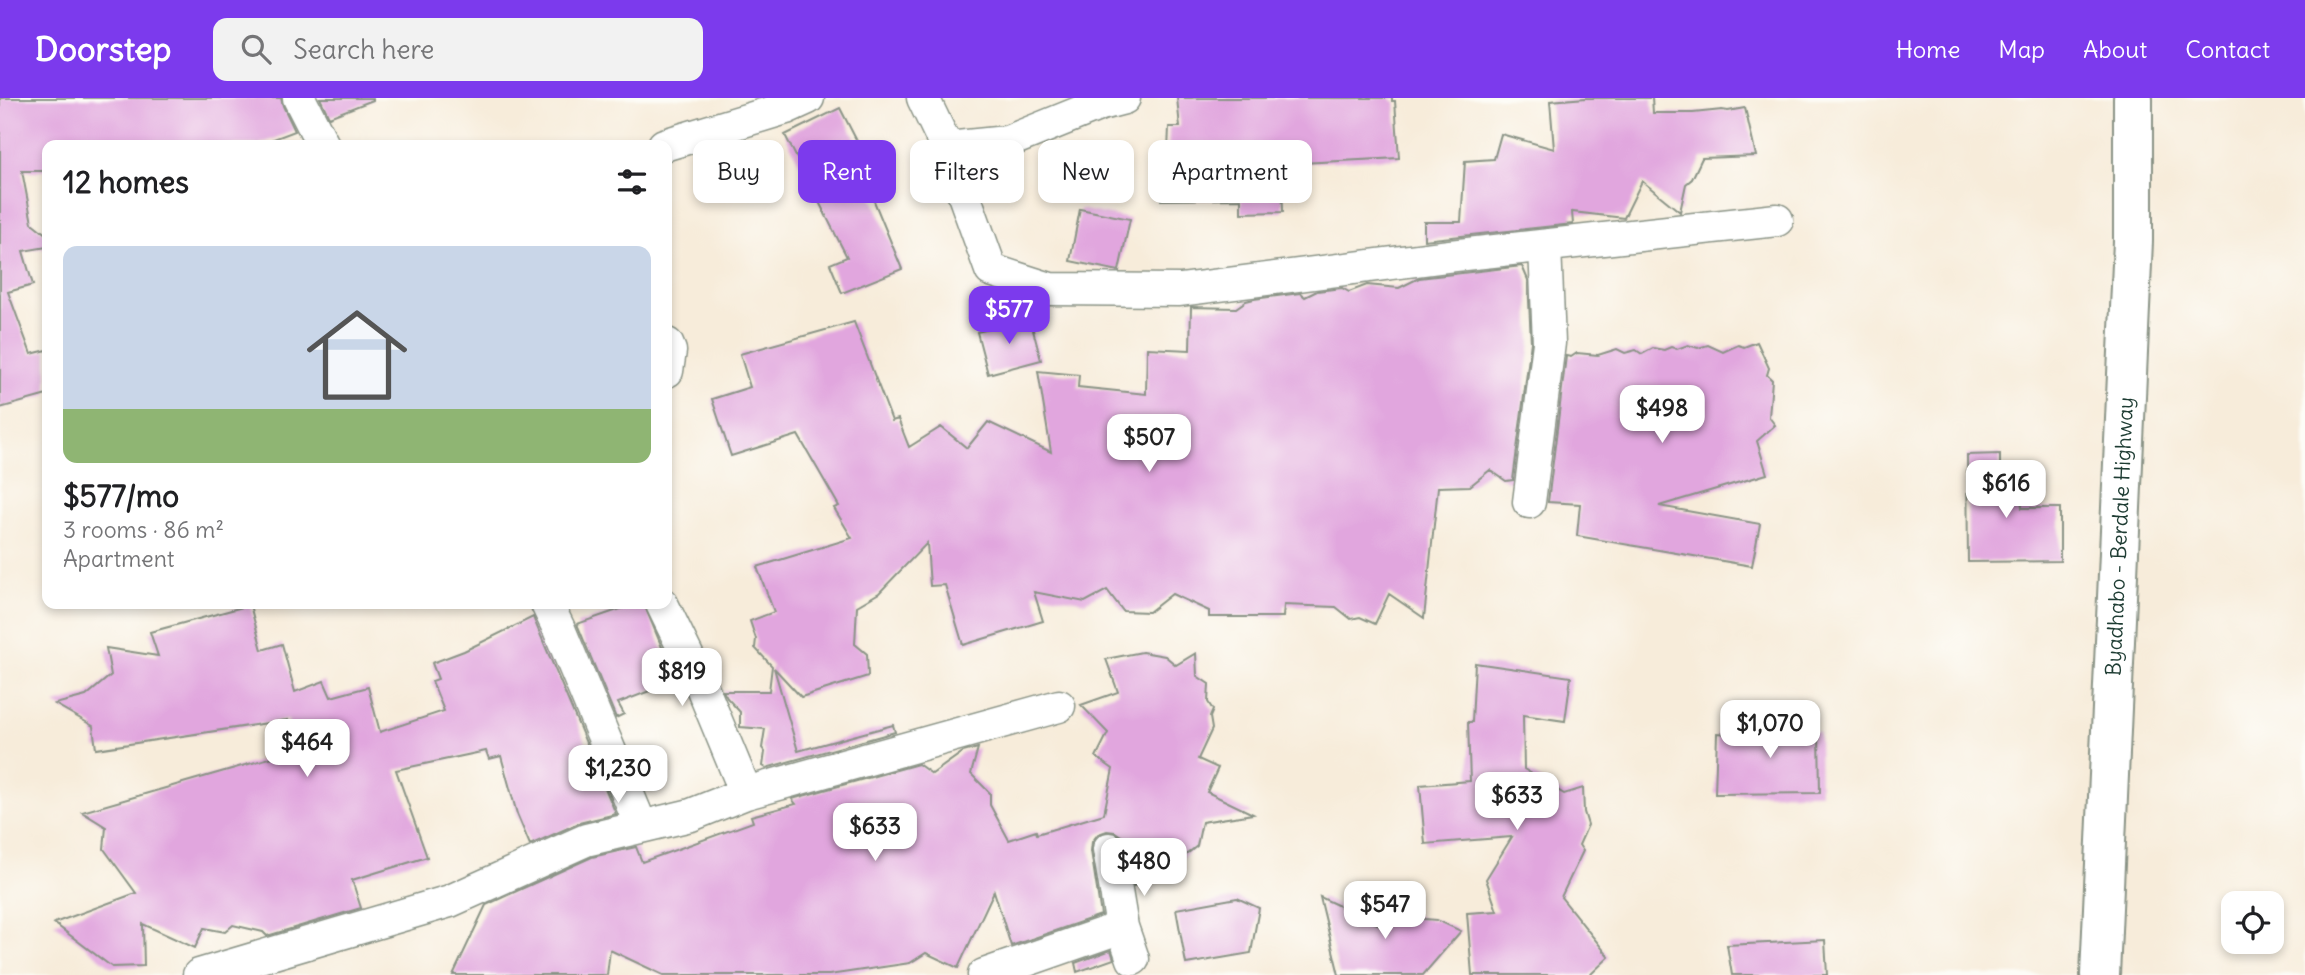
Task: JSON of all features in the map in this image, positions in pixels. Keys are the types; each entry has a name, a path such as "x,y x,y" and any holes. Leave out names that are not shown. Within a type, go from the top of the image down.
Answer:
{"main road":[{"name":"Byadhabo - Berdale Highway","path":"2100,975 2132,254 2133,98"}],"street":[{"path":"299,98 320,140"},
{"path":"672,143 786,108 808,98"},
{"path":"923,98 943,140"},
{"path":"1012,140 1101,104 1124,98"},
{"path":"966,203 990,270 1050,289 1180,290 1777,220"},
{"path":"1529,502 1549,344 1545,246"},
{"path":"549,609 641,826"},
{"path":"664,609 700,682 746,793"},
{"path":"199,975 450,901 586,840 691,815 746,793 1059,706"},
{"path":"1109,849 1122,927 1133,959"},
{"path":"984,975 1122,927"}],"building":[{"path":"0,98 281,98 295,131 271,140 42,140 42,171 22,171 32,223 42,231 42,248 23,251 33,285 8,292 31,354 42,351 42,396 0,408"},
{"path":"320,98 373,98 373,100 329,117"},
{"path":"1177,98 1392,98 1392,101 1395,101 1399,158 1312,162 1312,140 1168,140 1169,127 1180,127"},
{"path":"1652,98 1653,113 1693,113 1745,108 1756,156 1702,158 1692,179 1686,184 1680,212 1642,181 1624,218 1572,212 1573,224 1424,240 1424,222 1461,222 1465,161 1494,159 1501,134 1554,149 1550,101"},
{"path":"840,108 856,140 798,140 798,161 785,135"},
{"path":"820,203 875,203 902,269 842,293 830,264 847,257"},
{"path":"1241,203 1283,203 1283,212 1241,213"},
{"path":"1080,209 1130,219 1119,271 1070,261"},
{"path":"1522,266 1528,280 1531,342 1513,480 1506,481 1490,470 1470,486 1438,487 1424,618 1389,594 1375,624 1360,617 1351,619 1336,607 1284,605 1283,617 1209,617 1209,611 1172,594 1149,612 1123,611 1107,590 1085,602 1034,592 1043,621 963,645 945,585 930,586 927,543 879,593 857,606 855,644 867,654 868,676 801,697 774,668 798,751 893,725 895,732 766,768 763,766 765,729 740,727 740,712 723,691 769,691 772,666 755,648 756,639 750,621 774,612 757,567 852,538 834,508 839,506 798,435 731,456 712,399 750,387 740,354 854,322 892,421 898,419 909,447 941,427 967,448 988,422 1051,452 1038,371 1079,375 1078,387 1146,394 1147,348 1190,350 1191,307 1236,308 1254,299 1300,293 1305,297 1317,291 1342,288 1349,292 1367,285 1399,288 1419,278"},
{"path":"1030,319 1041,360 988,374 977,332"},
{"path":"1757,342 1769,368 1767,375 1772,380 1769,417 1775,425 1757,441 1767,474 1659,506 1760,524 1752,566 1577,536 1580,504 1548,502 1566,356 1571,357 1577,353 1598,355 1617,349 1625,353 1636,350 1642,354 1653,348 1677,349 1688,345 1698,348 1708,345 1723,352 1738,345 1744,347"},
{"path":"2000,454 2000,495 2021,494 2022,508 2060,508 2060,561 1968,562 1967,455"},
{"path":"235,609 251,609 262,650 282,644 295,692 324,681 331,697 368,687 380,732 444,711 432,681 438,679 432,663 464,651 533,617 616,814 579,823 530,845 517,814 501,756 489,759 486,751 396,770 427,857 352,880 361,908 267,936 263,932 233,925 225,932 204,928 195,948 143,924 144,966 112,967 54,923 136,893 104,849 106,827 82,812 294,751 288,720 96,749 93,726 55,704 86,696 111,675 106,648 158,656 150,632"},
{"path":"620,609 646,609 676,681 618,703 624,714 616,718 577,624"},
{"path":"1142,652 1165,656 1176,665 1196,653 1197,676 1209,684 1208,702 1213,710 1210,717 1212,729 1198,759 1218,768 1207,792 1253,814 1202,822 1197,846 1157,878 1134,886 1124,838 1115,832 1098,834 1092,842 1091,851 1101,915 1011,946 994,891 958,968 926,953 910,963 829,975 663,975 610,950 607,975 453,975 486,905 592,857 636,847 642,862 753,822 751,816 796,804 792,799 918,764 932,774 963,752 978,748 971,774 990,793 990,805 1009,840 1104,814 1113,769 1096,757 1108,733 1081,705 1118,692 1106,659"},
{"path":"1475,663 1571,677 1565,721 1523,715 1524,769 1564,794 1583,788 1584,812 1588,825 1579,845 1583,851 1561,897 1609,957 1590,975 1472,975 1467,913 1497,911 1486,879 1512,837 1425,844 1420,785 1470,781 1468,722 1472,722"},
{"path":"1813,716 1813,732 1819,732 1820,793 1715,794 1717,733 1766,737 1767,720"},
{"path":"1320,897 1382,926 1379,898 1424,919 1437,920 1461,931 1423,975 1339,975"},
{"path":"1237,898 1259,908 1251,953 1186,964 1176,909"},
{"path":"1825,940 1827,975 1732,975 1727,945"},
{"path":"1111,950 1114,959 1077,972 1075,963"}]}
